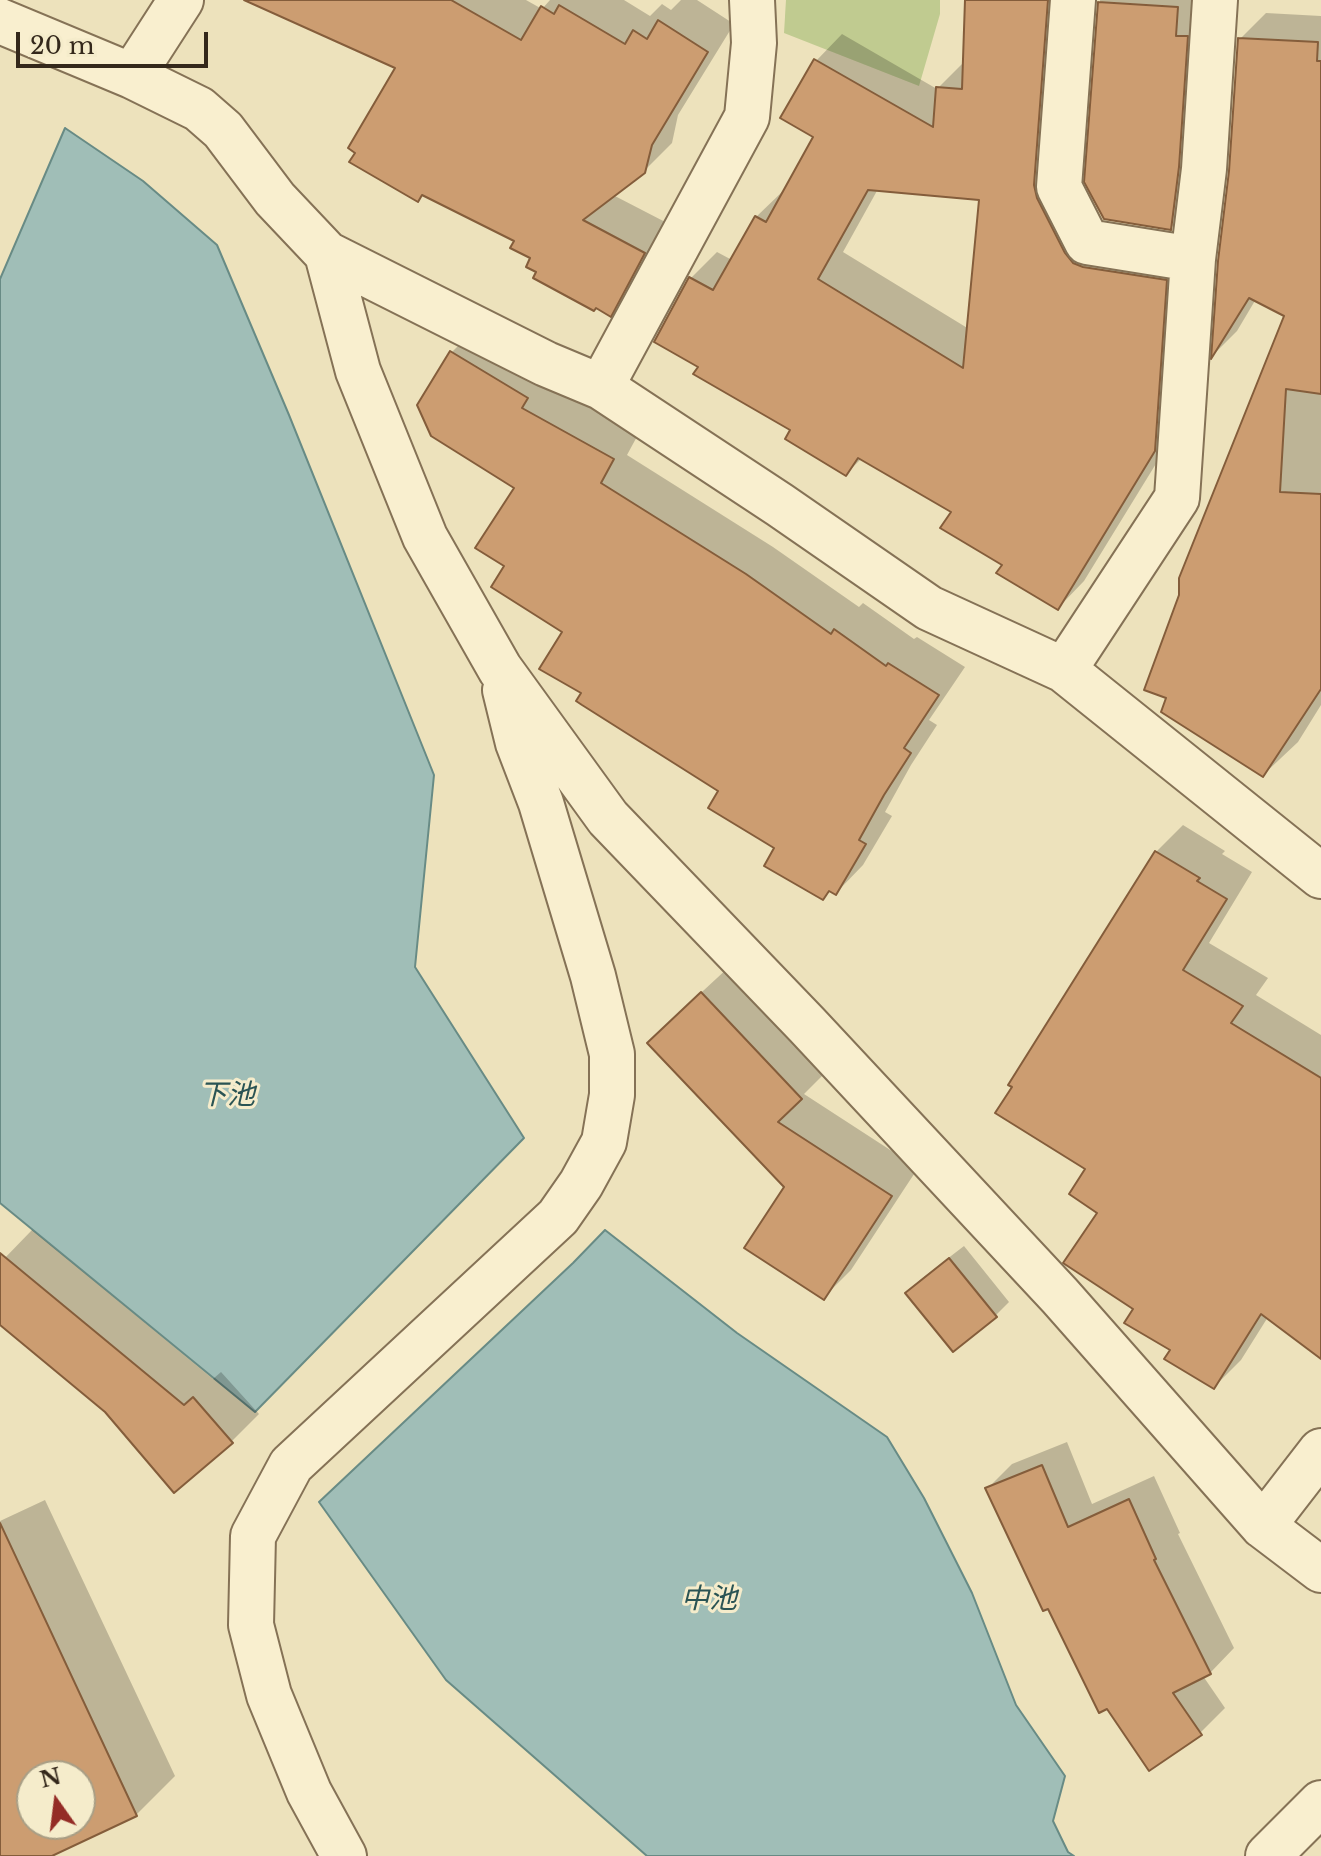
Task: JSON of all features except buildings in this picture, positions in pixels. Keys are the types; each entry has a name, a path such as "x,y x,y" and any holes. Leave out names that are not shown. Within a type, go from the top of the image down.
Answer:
{"street":[{"path":"132,76 181,0"},
{"path":"601,387 747,117 754,43 752,0"},
{"path":"1073,0 1059,187 1087,242 1193,259"},
{"path":"1064,670 1177,498 1215,0"},
{"path":"0,21 132,76 199,109 223,130 275,199 327,254 546,364 601,387 929,608 1064,670 1321,876"},
{"path":"327,254 358,371 425,537 500,669 608,818 818,1036 1060,1296 1263,1526 1321,1570"},
{"path":"344,1856 309,1792 269,1695 251,1625 253,1536 291,1465 558,1217 604,1142 612,1095 612,1054 593,976 541,803 518,743 500,669"},
{"path":"1263,1526 1321,1451"},
{"path":"1268,1856 1321,1803"}],"green space":[{"path":"786,0 940,0 940,14 919,86 784,33"}],"water":[{"name":"下池","path":"65,128 143,181 217,245 434,775 415,967 524,1138 255,1412 0,1203 0,279"},
{"name":"中池","path":"605,1230 737,1333 887,1437 924,1498 972,1593 1016,1705 1065,1776 1053,1821 1068,1852 1074,1856 647,1856 446,1680 319,1502"}]}
